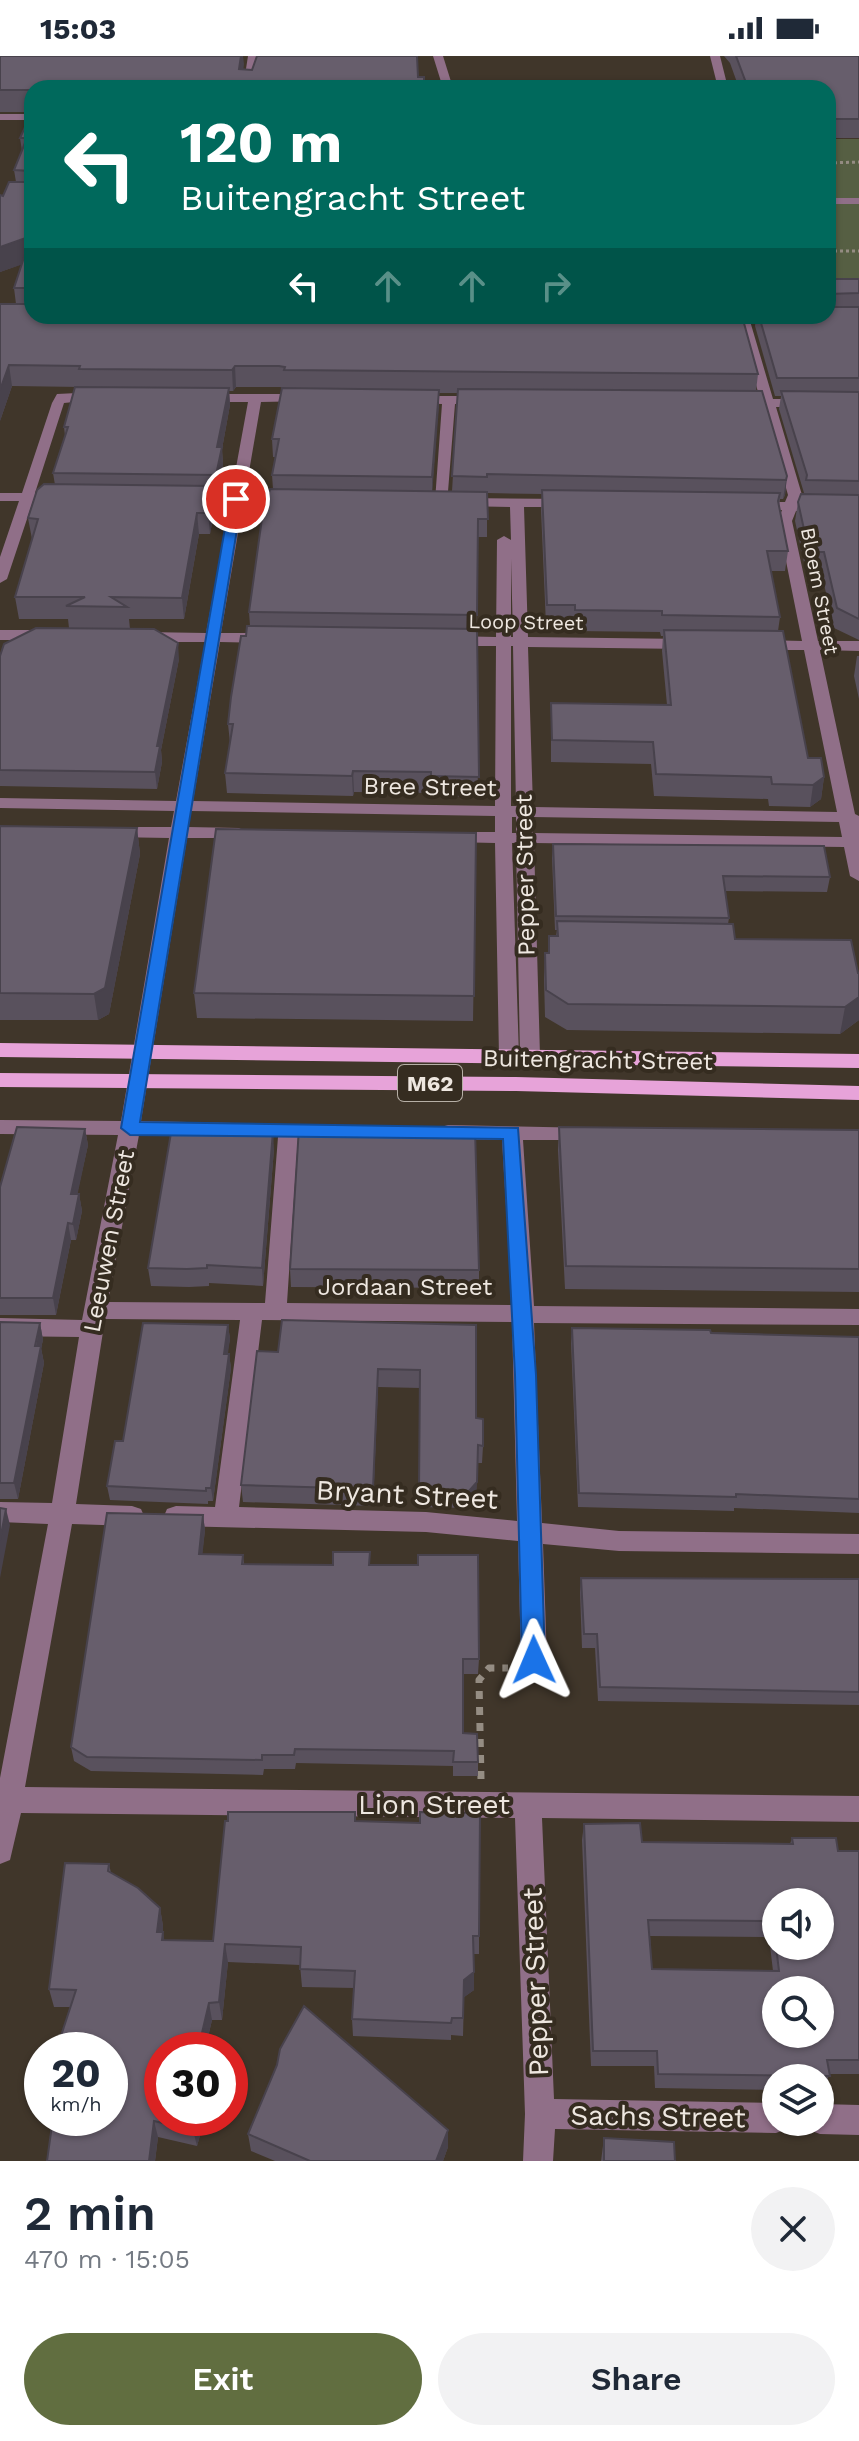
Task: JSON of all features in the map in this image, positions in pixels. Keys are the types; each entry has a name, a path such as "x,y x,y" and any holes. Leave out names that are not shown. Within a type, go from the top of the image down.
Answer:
{"main road":[{"name":"Buitengracht Street","path":"0,1050 859,1061"},
{"name":"Buitengracht Street","path":"0,1080 516,1084 859,1093"}],"street":[{"path":"249,80 253,56"},
{"path":"438,56 446,80"},
{"path":"715,56 721,80"},
{"path":"0,117 24,117"},
{"path":"836,201 859,201"},
{"name":"Bloem Street","path":"745,324 795,495 785,521 810,645 852,819 859,876"},
{"path":"0,579 62,397 118,397"},
{"path":"194,397 315,399"},
{"name":"Leeuwen Street","path":"0,1851 62,1515 93,1319 139,1080 255,398"},
{"path":"404,399 497,400"},
{"path":"442,501 449,400"},
{"path":"720,402 859,403"},
{"path":"0,497 48,497"},
{"path":"173,499 315,500"},
{"path":"426,501 578,503"},
{"name":"Pepper Street","path":"509,1056 503,812 512,641 511,502"},
{"path":"729,505 859,507"},
{"path":"0,635 58,635"},
{"path":"131,637 291,638"},
{"name":"Loop Street","path":"428,640 703,644"},
{"name":"Pepper Street","path":"512,641 534,938 530,1056"},
{"path":"749,645 859,646"},
{"name":"Bree Street","path":"0,803 183,809 852,819"},
{"path":"89,832 256,833"},
{"name":"Bree Street","path":"427,836 856,843"},
{"path":"505,937 534,938"},
{"path":"0,1127 337,1130"},
{"path":"432,1131 606,1133"},
{"path":"512,1132 523,1313 534,1660"},
{"path":"226,1517 263,1312 288,1136"},
{"name":"Jordaan Street","path":"0,1327 93,1319 263,1312 859,1317"},
{"name":"Bryant Street","path":"0,1512 426,1522 532,1530 619,1541 859,1544"},
{"name":"Lion Street","path":"9,1800 859,1809"},
{"name":"Pepper Street","path":"528,1804 540,2114 538,2161"},
{"name":"Sachs Street","path":"540,2114 762,2118"},
{"path":"834,2119 859,2120"}],"path":[{"path":"836,163 859,162"},
{"path":"836,251 859,251"},
{"path":"479,1680 481,1778"}],"green space":[{"path":"836,139 859,139 859,308 836,308"}],"building":[{"path":"0,56 241,56 239,69 252,70 257,56 417,56 418,77 424,77 424,80 24,80 24,90 0,90"},
{"path":"736,56 859,56 859,119 836,119 836,80 745,80"},
{"path":"24,145 24,171 14,170"},
{"path":"9,182 24,182 24,238 0,247 0,195 3,196"},
{"path":"24,257 24,288 14,288"},
{"path":"836,279 859,279 859,293 836,294"},
{"path":"0,304 24,304 24,324 744,324 758,374 284,370 285,367 279,366 235,366 232,370 79,369 80,366 9,365 0,390"},
{"path":"836,307 859,307 859,378 777,378 761,324 836,324"},
{"path":"75,387 229,388 217,447 222,447 216,475 53,473 68,427 64,427"},
{"path":"282,388 439,390 432,477 272,475 279,439 272,439"},
{"path":"458,389 762,391 786,480 487,474 487,477 452,476"},
{"path":"781,391 859,392 859,481 806,480"},
{"path":"44,484 213,486 208,513 197,513 182,598 111,597 127,607 66,606 85,597 15,597 38,519 28,518 37,490"},
{"path":"270,489 487,492 488,519 478,519 477,615 249,612 265,497 268,497"},
{"path":"542,490 780,493 778,501 788,551 767,551 780,617 662,615 662,611 575,610 575,605 547,605"},
{"path":"801,494 859,495 859,619 837,608 824,552 809,552 798,502"},
{"path":"247,626 477,629 479,777 431,776 431,772 353,771 352,776 225,773 233,724 228,724 231,697 241,636 246,636"},
{"path":"36,628 154,629 178,643 157,746 160,746 155,772 0,770 0,656 4,644"},
{"path":"664,630 783,631 808,758 821,758 824,777 813,785 772,784 771,777 656,774 653,742 552,740 551,703 671,705"},
{"path":"0,826 137,828 105,988 94,994 0,993"},
{"path":"216,829 476,833 474,996 194,993"},
{"path":"553,844 824,846 830,877 723,876 729,918 556,916"},
{"path":"557,921 733,924 735,939 851,940 859,973 859,997 845,1007 568,1004 546,990 545,953 549,953 549,936 558,936"},
{"path":"17,1127 85,1129 71,1194 79,1194 73,1224 68,1223 53,1298 0,1298 0,1187"},
{"path":"172,1127 273,1131 262,1268 207,1265 207,1268 148,1268"},
{"path":"559,1127 859,1130 859,1269 566,1266"},
{"path":"299,1128 475,1129 479,1270 290,1269"},
{"path":"282,1320 476,1325 476,1418 483,1419 483,1446 478,1445 477,1482 469,1491 419,1490 420,1370 378,1369 373,1489 241,1485 257,1351 278,1352"},
{"path":"0,1322 40,1323 35,1346 41,1346 14,1483 0,1483"},
{"path":"143,1323 228,1325 224,1354 229,1354 211,1488 206,1488 206,1491 107,1486 115,1441 123,1441"},
{"path":"572,1328 859,1337 859,1499 579,1493"},
{"path":"0,1508 6,1509 0,1540"},
{"path":"107,1513 203,1515 199,1554 243,1555 242,1564 333,1565 333,1552 370,1552 369,1565 418,1565 418,1555 478,1555 479,1659 463,1659 463,1733 477,1734 478,1762 453,1762 454,1751 295,1749 294,1755 262,1755 262,1760 87,1757 71,1747"},
{"path":"581,1578 859,1579 859,1692 600,1687 597,1634 584,1634"},
{"path":"228,1812 355,1812 355,1821 420,1823 420,1812 480,1813 479,1936 473,1936 474,1972 464,1980 463,2018 452,2018 451,2023 352,2019 355,1971 300,1969 301,1947 225,1944 219,2002 209,2003 202,2032 144,2032 144,2136 152,2136 149,2161 47,2161 50,2136 128,2136 128,2032 62,2032 76,1990 49,1989 65,1863 109,1864 108,1871 138,1888 160,1908 157,1932 163,1932 162,1940 213,1941 225,1821 228,1821"},
{"path":"640,1823 642,1842 793,1844 792,1838 836,1838 838,1851 859,1851 859,2060 827,2060 828,2064 762,2064 762,2075 658,2074 657,2051 593,2051 584,1824","holes":["762,1888 834,1888 834,1960 778,1960 779,1971 652,1969 648,1920 762,1921"]},
{"path":"304,2006 448,2130 436,2161 310,2161 248,2134 277,2065 280,2049"},
{"path":"604,2138 674,2142 675,2161 604,2161"}],"route":[{"path":"236,499 130,1128 512,1132 526,1375 534,1660"}]}
